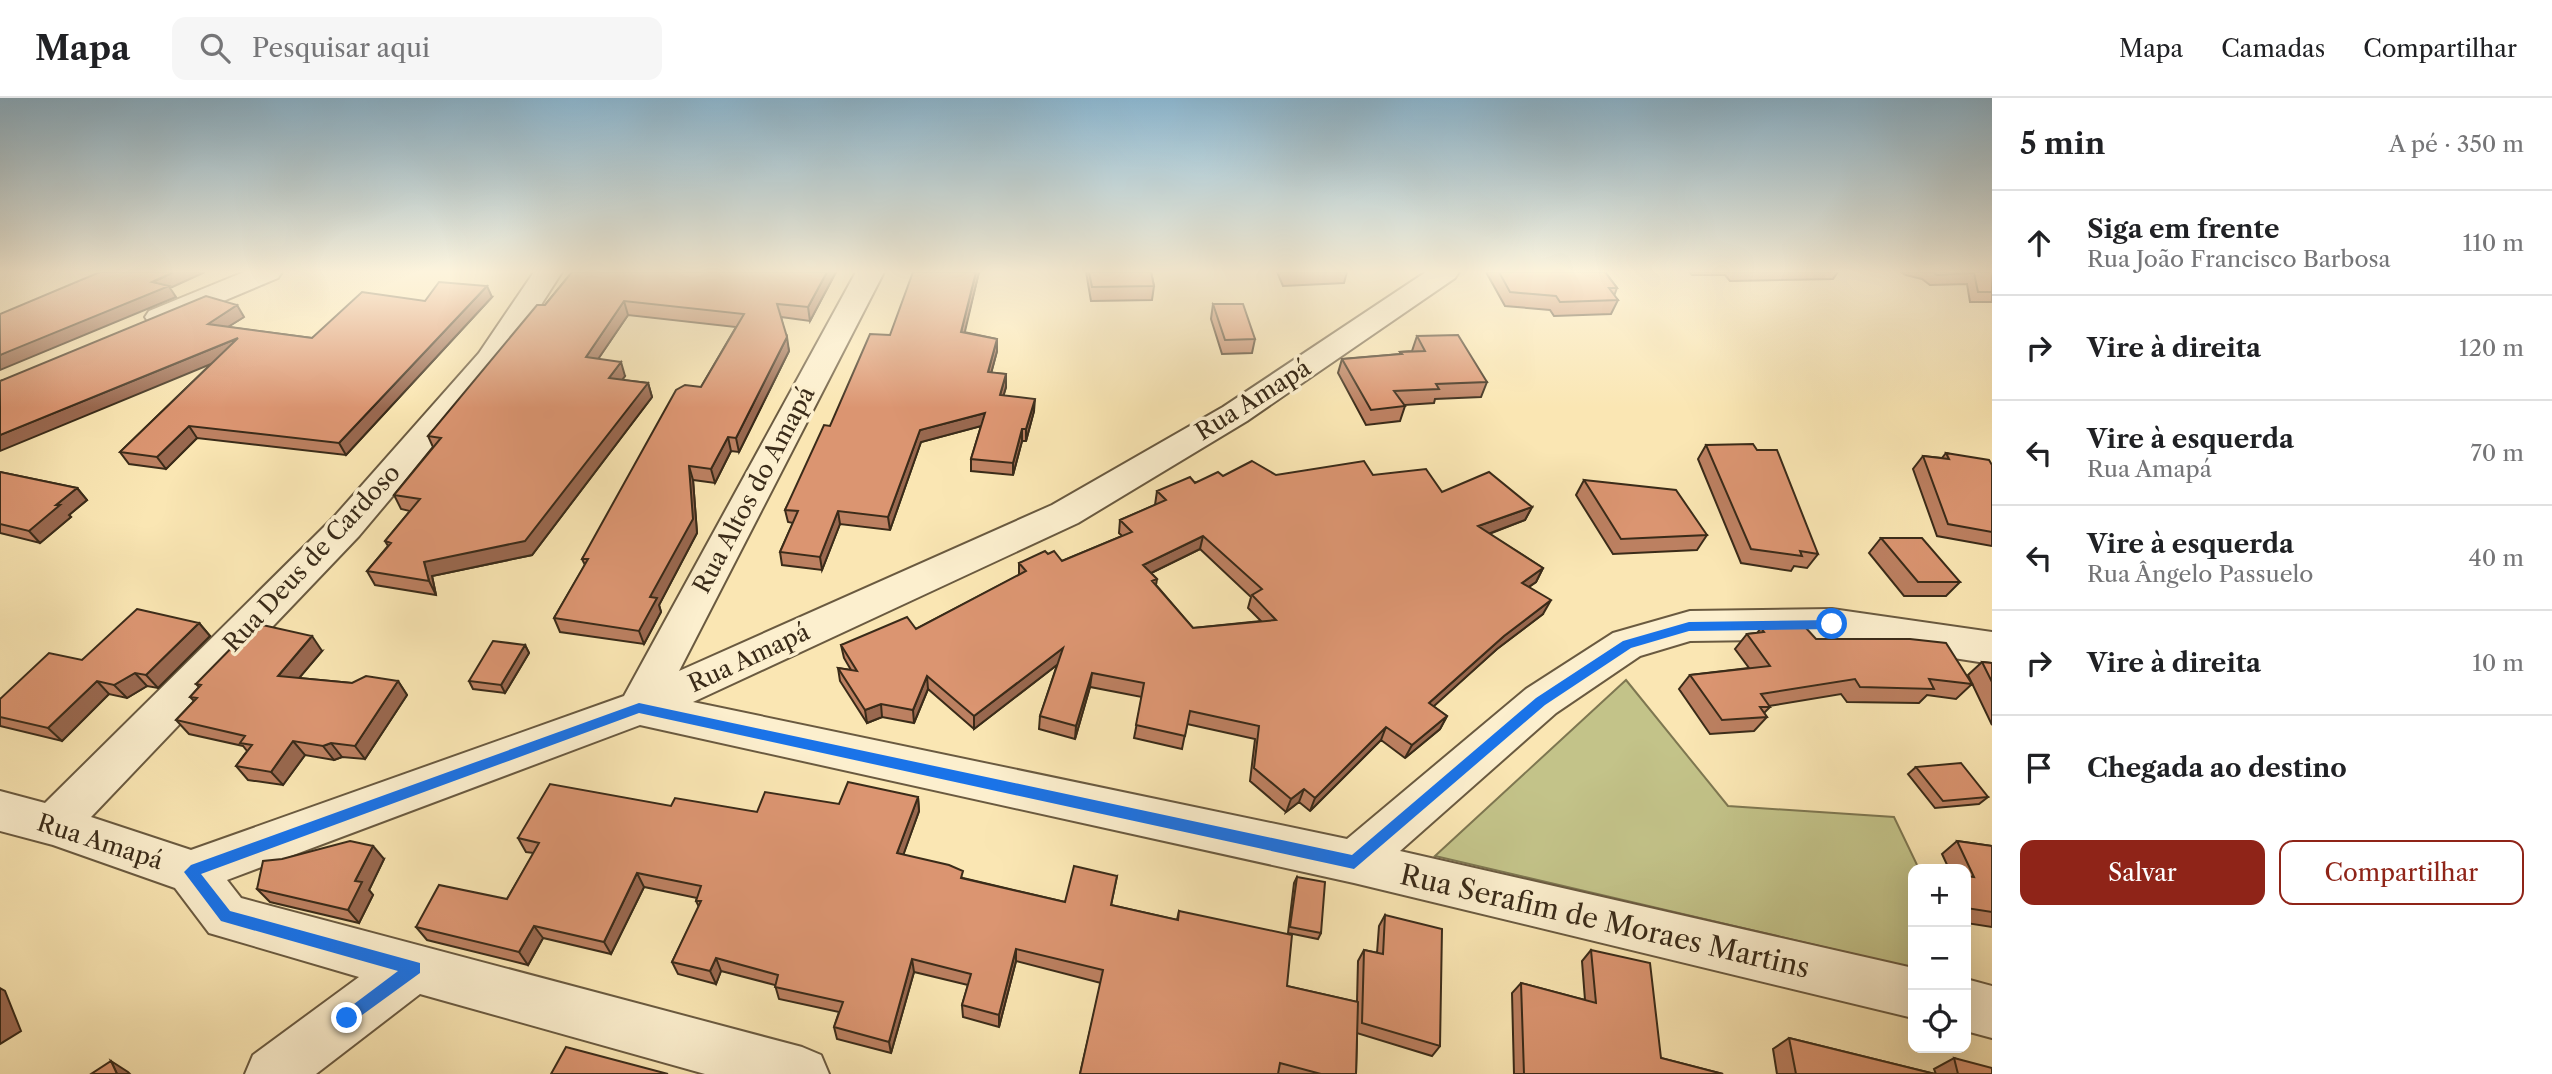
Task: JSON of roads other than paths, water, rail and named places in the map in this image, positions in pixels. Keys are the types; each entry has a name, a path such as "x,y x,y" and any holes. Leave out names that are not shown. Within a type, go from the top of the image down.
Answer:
{"street":[{"path":"140,325 158,318"},
{"name":"Rua Deus de Cardoso","path":"53,825 346,527 475,378 519,318"},
{"name":"Rua Altos do Amapá","path":"639,708 846,318"},
{"name":"Rua Amapá","path":"3,815 53,825 191,872 639,708 1065,513 1235,414 1378,318"},
{"path":"1354,862 1541,701 1627,645 1689,626 1832,624 1992,648"},
{"name":"Rua Serafim de Moraes Martins","path":"639,708 1354,862 1908,992"},
{"path":"191,872 226,916 802,1074"},
{"path":"272,1074 414,968"},
{"path":"1971,1006 1992,1012"}]}
